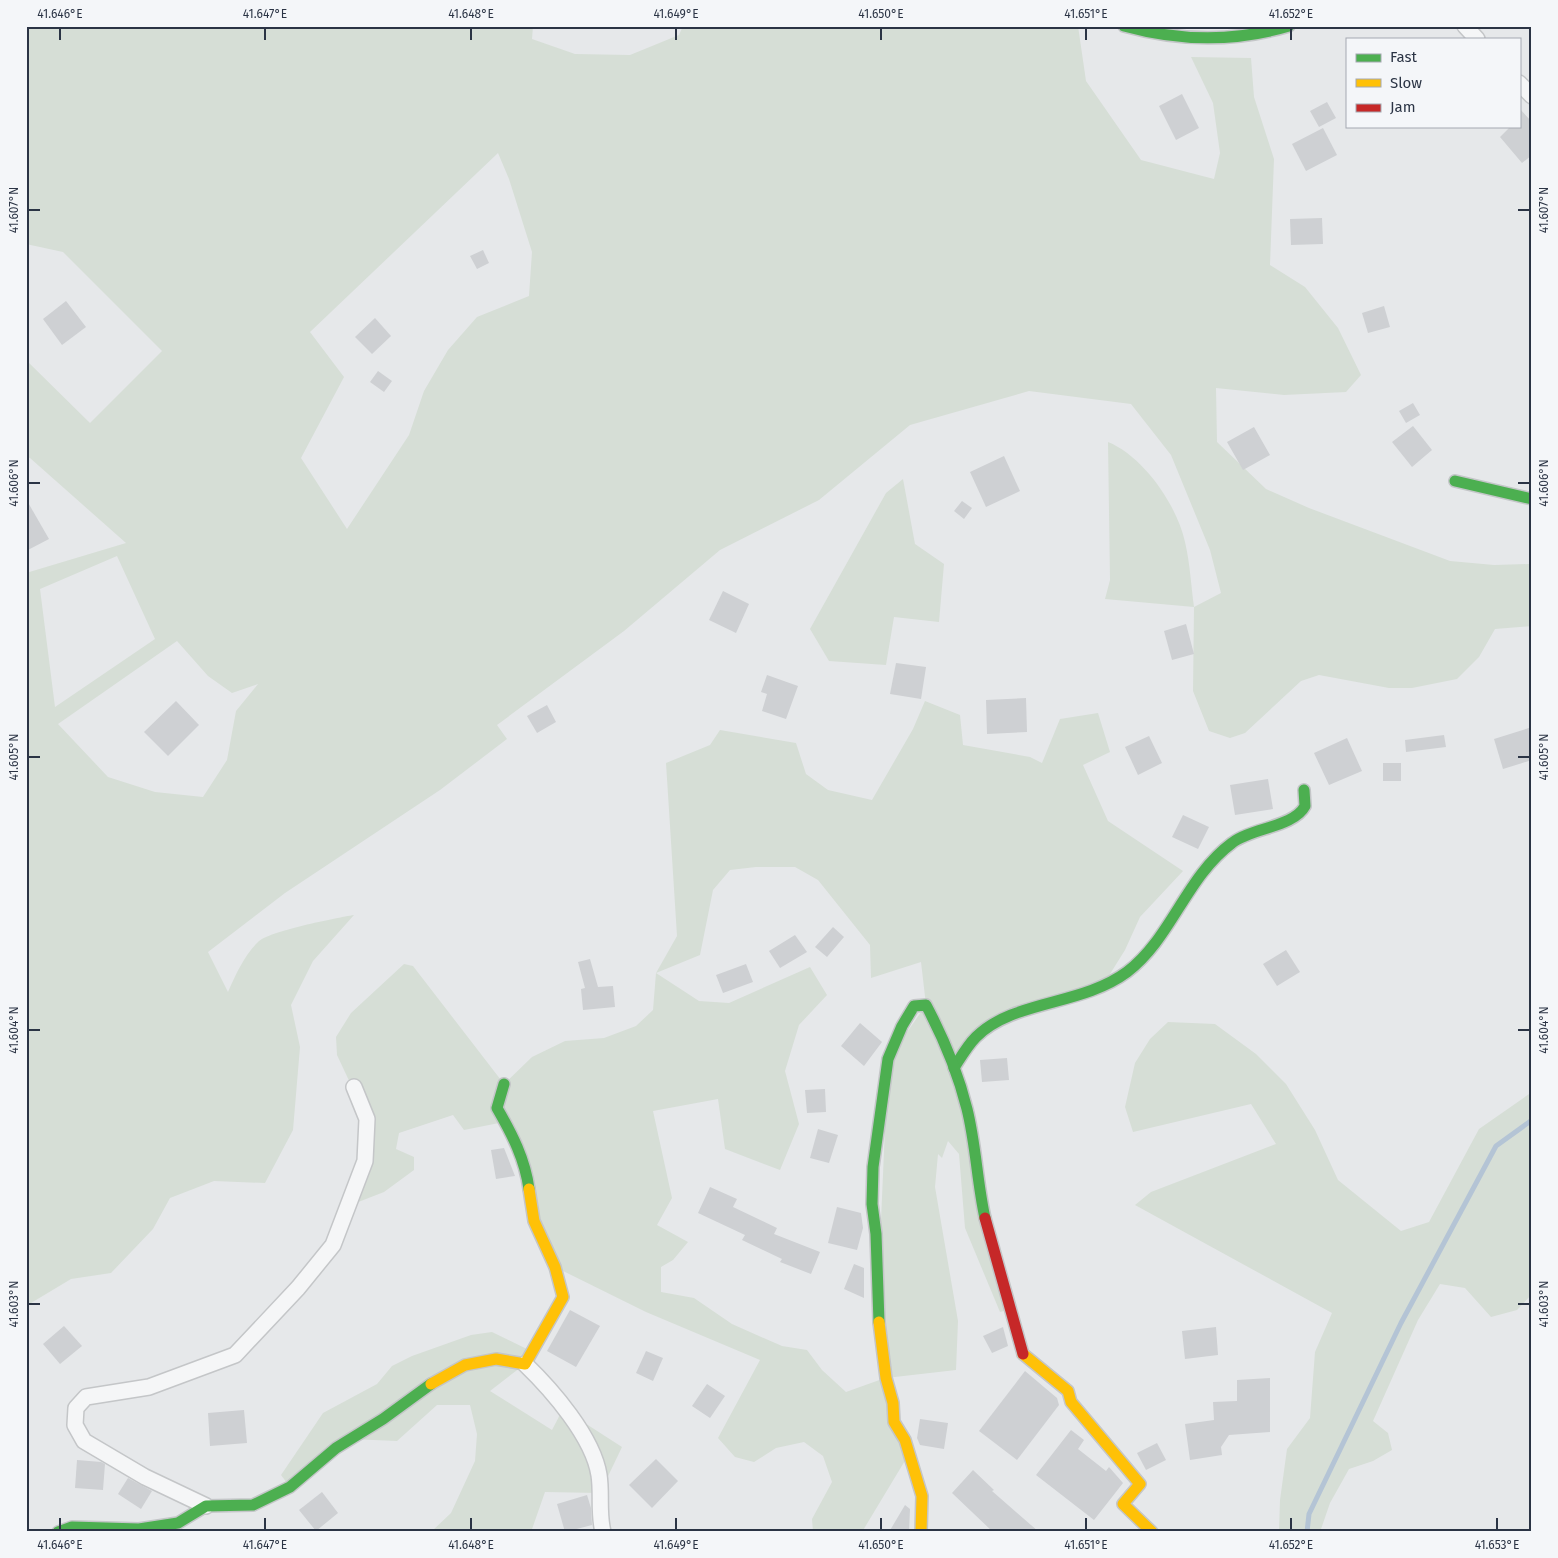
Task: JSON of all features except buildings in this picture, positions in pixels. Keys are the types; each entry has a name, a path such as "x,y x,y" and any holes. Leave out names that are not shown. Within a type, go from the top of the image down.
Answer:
{"street":[{"path":"1124,26 1168,37 1200,37 1277,30 1289,26"},
{"path":"1465,26 1476,38"},
{"path":"1520,84 1532,96"},
{"path":"1454,481 1532,499"},
{"path":"954,1068 979,1034 996,1022 1092,992 1112,983 1132,969 1149,952 1195,882 1218,854 1246,834 1294,817 1302,811 1306,800 1304,790"},
{"path":"921,1532 923,1523 922,1496 905,1440 894,1422 893,1403 886,1378 877,1313 876,1234 872,1204 873,1167 888,1059 902,1026 914,1006 926,1005 954,1068 967,1109 974,1146 977,1184 987,1229 1012,1309 1022,1353 1068,1391 1071,1402 1140,1484 1123,1504 1152,1532"},
{"path":"504,1084 497,1108 514,1138 527,1172 534,1221 555,1267 562,1297 525,1364"},
{"path":"354,1087 367,1119 365,1161 333,1246 298,1288 235,1354 149,1387 86,1397 76,1408 75,1425 84,1441 145,1477 206,1506 253,1505 290,1487 336,1448 383,1418 436,1380 465,1365 496,1359 525,1364 545,1384 584,1436 595,1455 600,1484 599,1515 603,1532"},
{"path":"58,1532 72,1527 139,1529 178,1523 206,1506"}],"shaded area":[{"path":"26,26 533,26 532,39 575,54 630,55 679,35 683,26 1078,26 1086,81 1141,160 1214,179 1220,153 1213,103 1191,57 1251,58 1254,97 1274,159 1270,265 1305,287 1338,328 1361,375 1346,392 1284,395 1216,388 1217,442 1266,489 1309,508 1450,561 1494,565 1529,564 1532,562 1532,626 1495,629 1479,657 1457,679 1412,688 1389,688 1319,675 1301,681 1245,733 1230,738 1209,731 1193,691 1194,607 1221,593 1210,550 1171,455 1131,404 1029,391 910,425 819,500 720,550 624,631 497,725 507,739 440,790 285,893 208,952 228,992 244,959 258,942 303,925 354,915 313,961 291,1005 300,1047 293,1130 265,1183 214,1181 170,1198 153,1229 111,1273 71,1279 26,1306 26,573 126,543 30,458 26,457 26,360 90,423 162,351 63,252 26,244","holes":["498,153 509,179 532,252 529,296 477,317 448,350 424,391 409,435 347,529 301,458 344,377 310,332","117,556 155,639 55,707 40,589","177,641 208,676 232,693 258,684 236,711 227,760 203,797 155,792 108,777 58,724"]},
{"path":"1108,442 1134,458 1146,470 1157,483 1175,513 1187,550 1194,607 1105,599 1110,580"},
{"path":"903,479 915,544 944,564 939,622 894,617 886,665 829,661 810,629 886,493"},
{"path":"925,701 960,715 963,745 1030,757 1042,763 1060,719 1098,713 1110,752 1083,765 1108,821 1183,871 1140,917 1125,950 1105,982 1006,1014 954,1068 1012,1309 1000,1312 965,1228 959,1154 948,1141 942,1158 938,1154 935,1187 958,1321 956,1370 886,1378 909,1454 862,1532 813,1532 812,1519 832,1482 823,1456 804,1442 776,1448 754,1462 735,1457 718,1438 760,1360 646,1312 555,1267 504,1122 464,1130 453,1115 399,1133 396,1149 414,1157 414,1170 384,1192 348,1206 367,1119 337,1055 336,1037 351,1013 404,964 413,966 504,1084 532,1057 565,1041 604,1038 636,1026 653,1010 656,973 677,936 666,763 710,745 720,730 796,743 806,774 828,790 872,800 913,729","holes":["756,867 795,867 818,880 870,945 871,978 921,962 926,1005 888,1059 877,1313 885,1378 846,1392 822,1370 807,1350 782,1346 732,1324 694,1298 661,1292 661,1267 673,1260 688,1242 657,1225 672,1198 653,1111 718,1099 725,1149 780,1170 799,1124 785,1071 799,1025 827,995 810,967 729,1003 699,1001 656,973 700,955 713,890 730,870"]},
{"path":"1168,1022 1215,1024 1256,1054 1286,1084 1315,1130 1338,1180 1401,1231 1429,1222 1479,1129 1532,1092 1532,1294 1517,1310 1491,1317 1465,1288 1440,1284 1418,1320 1373,1421 1388,1433 1392,1450 1373,1461 1349,1469 1330,1503 1320,1532 1279,1532 1280,1500 1287,1449 1310,1418 1315,1352 1332,1313 1135,1205 1151,1192 1276,1144 1251,1104 1133,1132 1125,1107 1135,1063 1150,1039"},
{"path":"492,1332 533,1352 525,1364 490,1391 552,1430 563,1409 622,1447 600,1493 545,1492 531,1532 431,1532 451,1513 475,1461 477,1434 470,1405 437,1405 397,1441 350,1439 290,1487 281,1475 323,1413 377,1384 392,1366 412,1356 471,1335"}],"waterway":[{"path":"1307,1532 1309,1514 1401,1323 1496,1146 1532,1120"}],"traffic: fast":[{"path":"1124,26 1165,35 1206,38 1248,35 1289,26"},
{"path":"1455,481 1532,499"},
{"path":"954,1068 973,1040 991,1025 1028,1009 1089,991 1109,983 1127,972 1156,943 1190,890 1216,857 1240,838 1292,819 1305,806 1304,790"},
{"path":"879,1322 876,1234 872,1204 873,1167 888,1059 902,1026 914,1006 926,1005 955,1069 970,1123 985,1218"},
{"path":"504,1084 497,1108 517,1147 529,1189"},
{"path":"58,1532 72,1527 139,1529 178,1523 206,1506 253,1505 290,1487 336,1448 383,1419 431,1384"}],"traffic: slow":[{"path":"431,1384 465,1365 496,1359 525,1364 563,1297 555,1267 534,1221 529,1189"},
{"path":"879,1322 886,1378 893,1403 894,1422 905,1440 922,1496 921,1532"},
{"path":"1023,1354 1068,1391 1071,1402 1140,1484 1123,1504 1152,1532"}],"traffic: jam":[{"path":"985,1218 1023,1354"}]}
